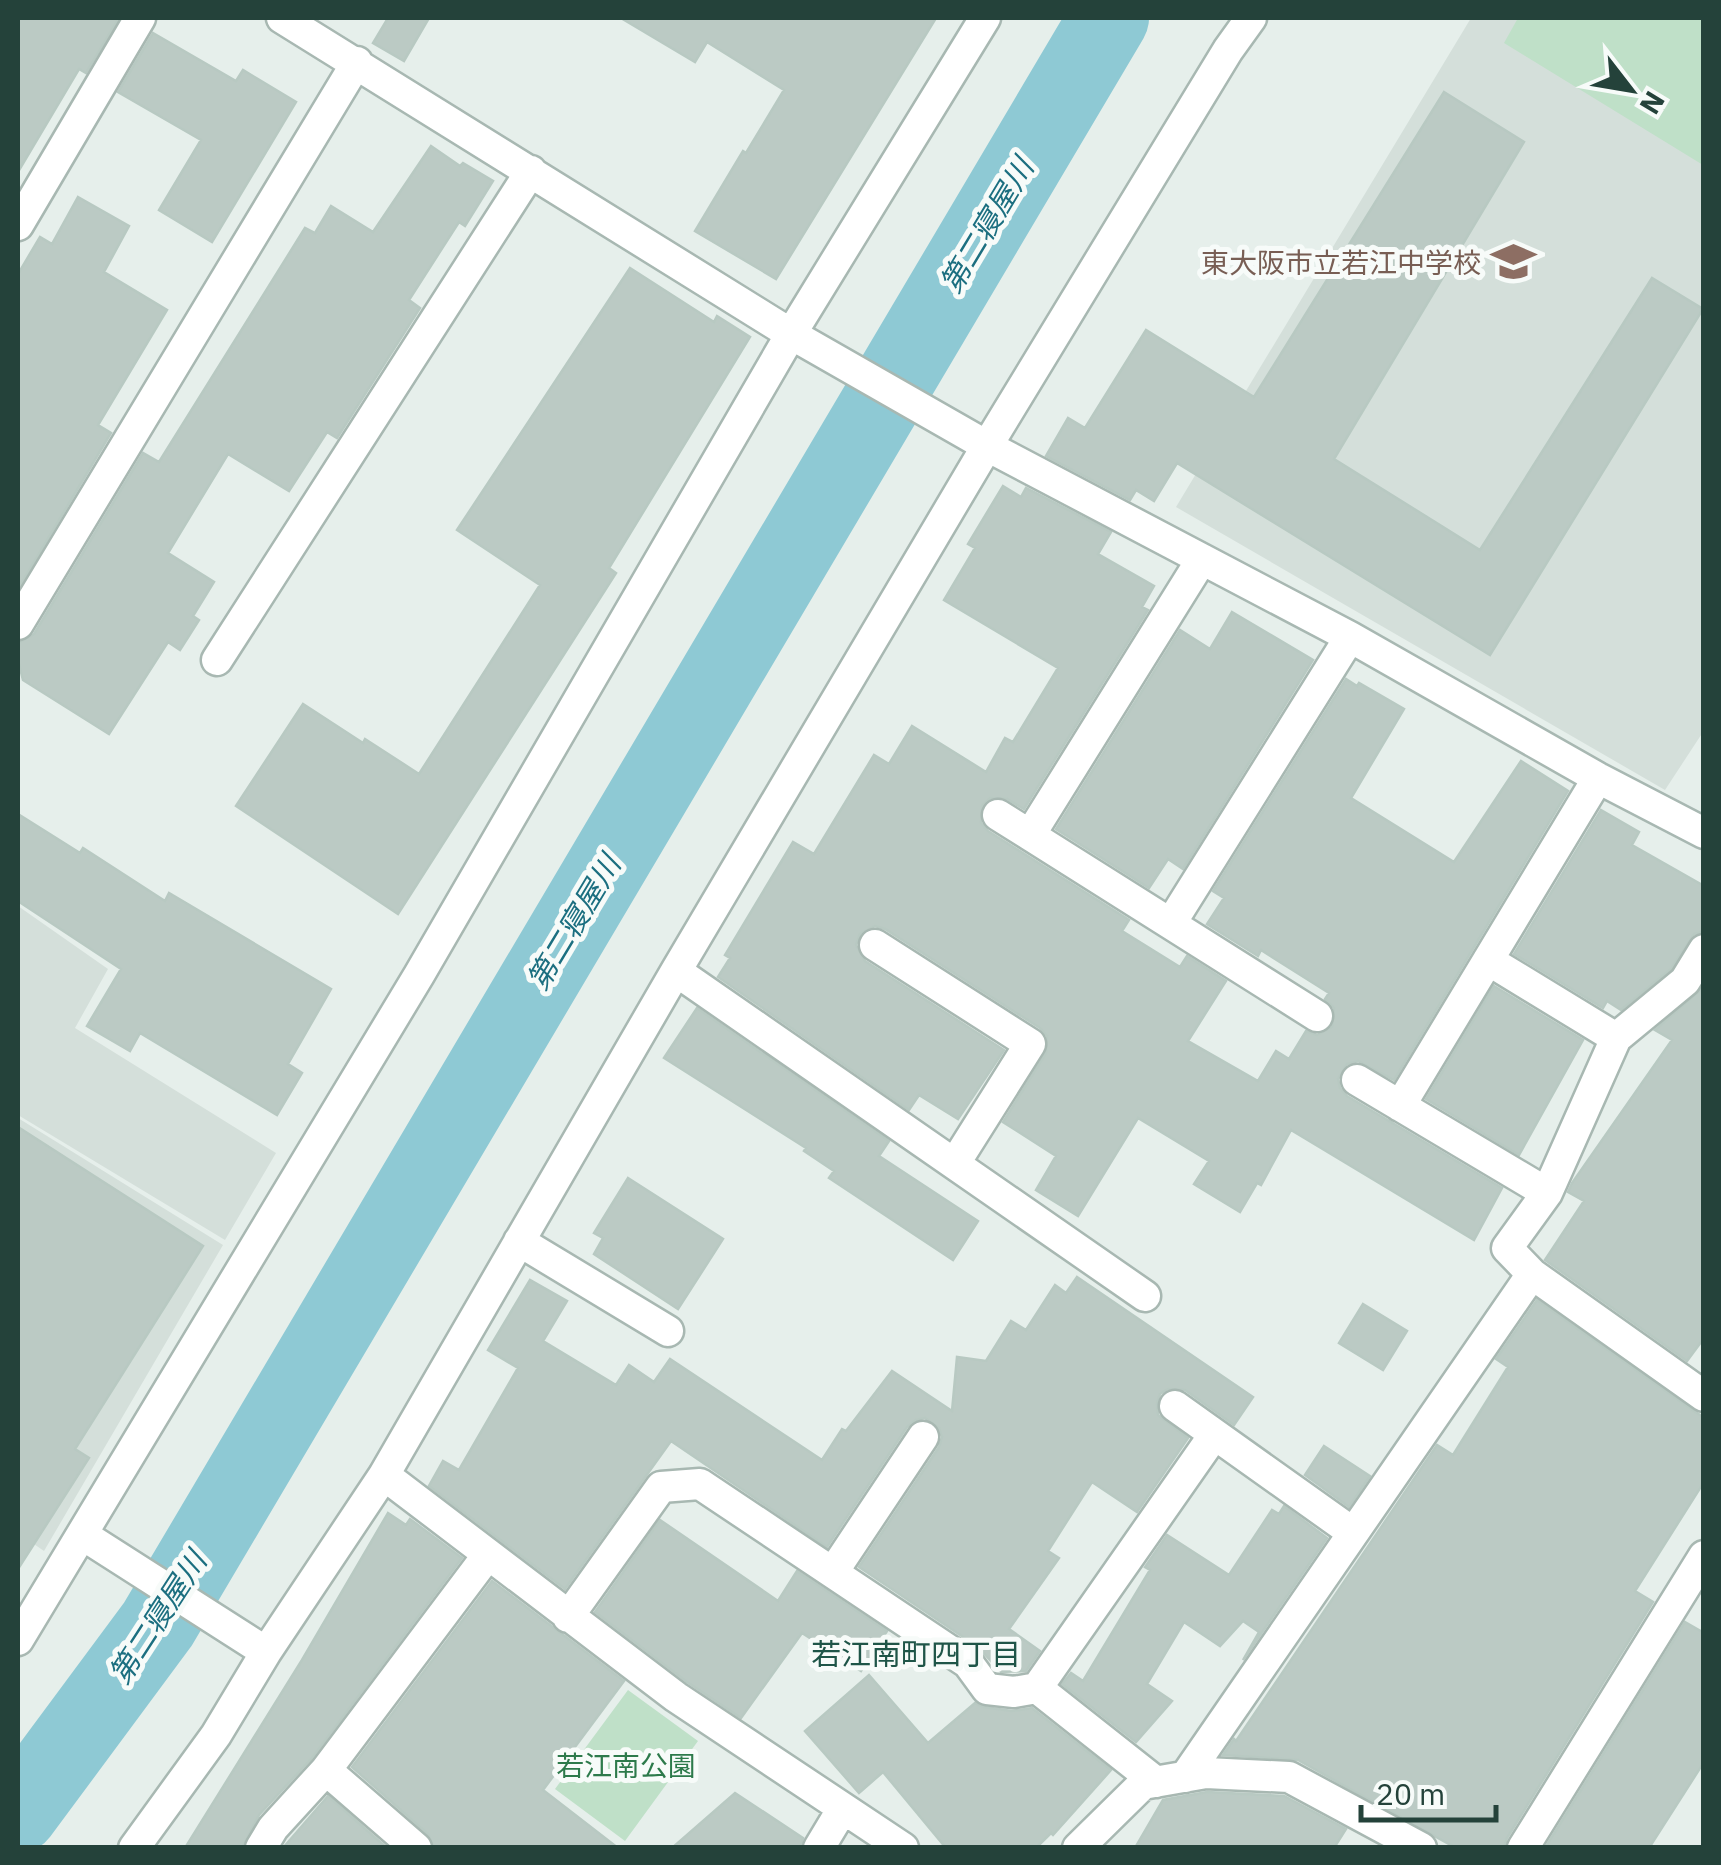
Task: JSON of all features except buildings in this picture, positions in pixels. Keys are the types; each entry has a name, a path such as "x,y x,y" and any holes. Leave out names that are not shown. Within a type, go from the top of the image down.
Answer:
{"street":[{"path":"18,226 140,18"},
{"path":"282,18 791,334 987,446 1350,636 1704,834"},
{"path":"18,1640 420,975 791,334 986,18"},
{"path":"134,1848 216,1735 266,1652 384,1475 987,446 1251,18"},
{"path":"18,624 356,62"},
{"path":"217,660 530,171"},
{"path":"1030,835 1202,559"},
{"path":"1171,923 1350,636"},
{"path":"1400,1106 1598,778"},
{"path":"998,815 1318,1016"},
{"path":"875,945 1030,1044 955,1163"},
{"path":"1704,950 1685,981 1616,1038 1547,1193 1507,1248 1532,1274 1704,1396"},
{"path":"1488,960 1616,1038"},
{"path":"676,971 1145,1296"},
{"path":"1356,1080 1547,1193"},
{"path":"520,1241 668,1331"},
{"path":"1170,1780 1272,1648 1532,1274"},
{"path":"1175,1406 1352,1532"},
{"path":"1037,1688 1214,1435"},
{"path":"833,1572 923,1437"},
{"path":"384,1475 676,1697 903,1848"},
{"path":"568,1617 661,1487 700,1484 968,1663 987,1689 1014,1692 1037,1688 1170,1780"},
{"path":"83,1535 266,1652"},
{"path":"261,1848 273,1828 326,1770 487,1556"},
{"path":"1523,1848 1704,1556"},
{"path":"326,1770 416,1848"},
{"path":"1078,1848 1143,1784 1206,1773 1288,1777 1420,1848"},
{"path":"820,1848 843,1808"}],"shaded area":[{"name":"東大阪市立若江中学校","path":"1471,18 1703,18 1703,732 1665,790 1176,507"},
{"path":"18,906 108,969 75,1028 276,1153 225,1240 18,1115"},
{"path":"18,1118 223,1245 44,1551 18,1533"}],"green space":[{"path":"1518,18 1703,18 1703,165 1504,43"},
{"name":"若江南公園","path":"628,1690 698,1741 625,1841 555,1789"}],"waterway":[{"name":"第二寝屋川","path":"18,1813 158,1624 1109,18"}],"place":[{"name":"東大阪市立若江中学校","path":"1514,262"}],"district":[{"name":"若江南町四丁目","path":"916,1653"}]}
